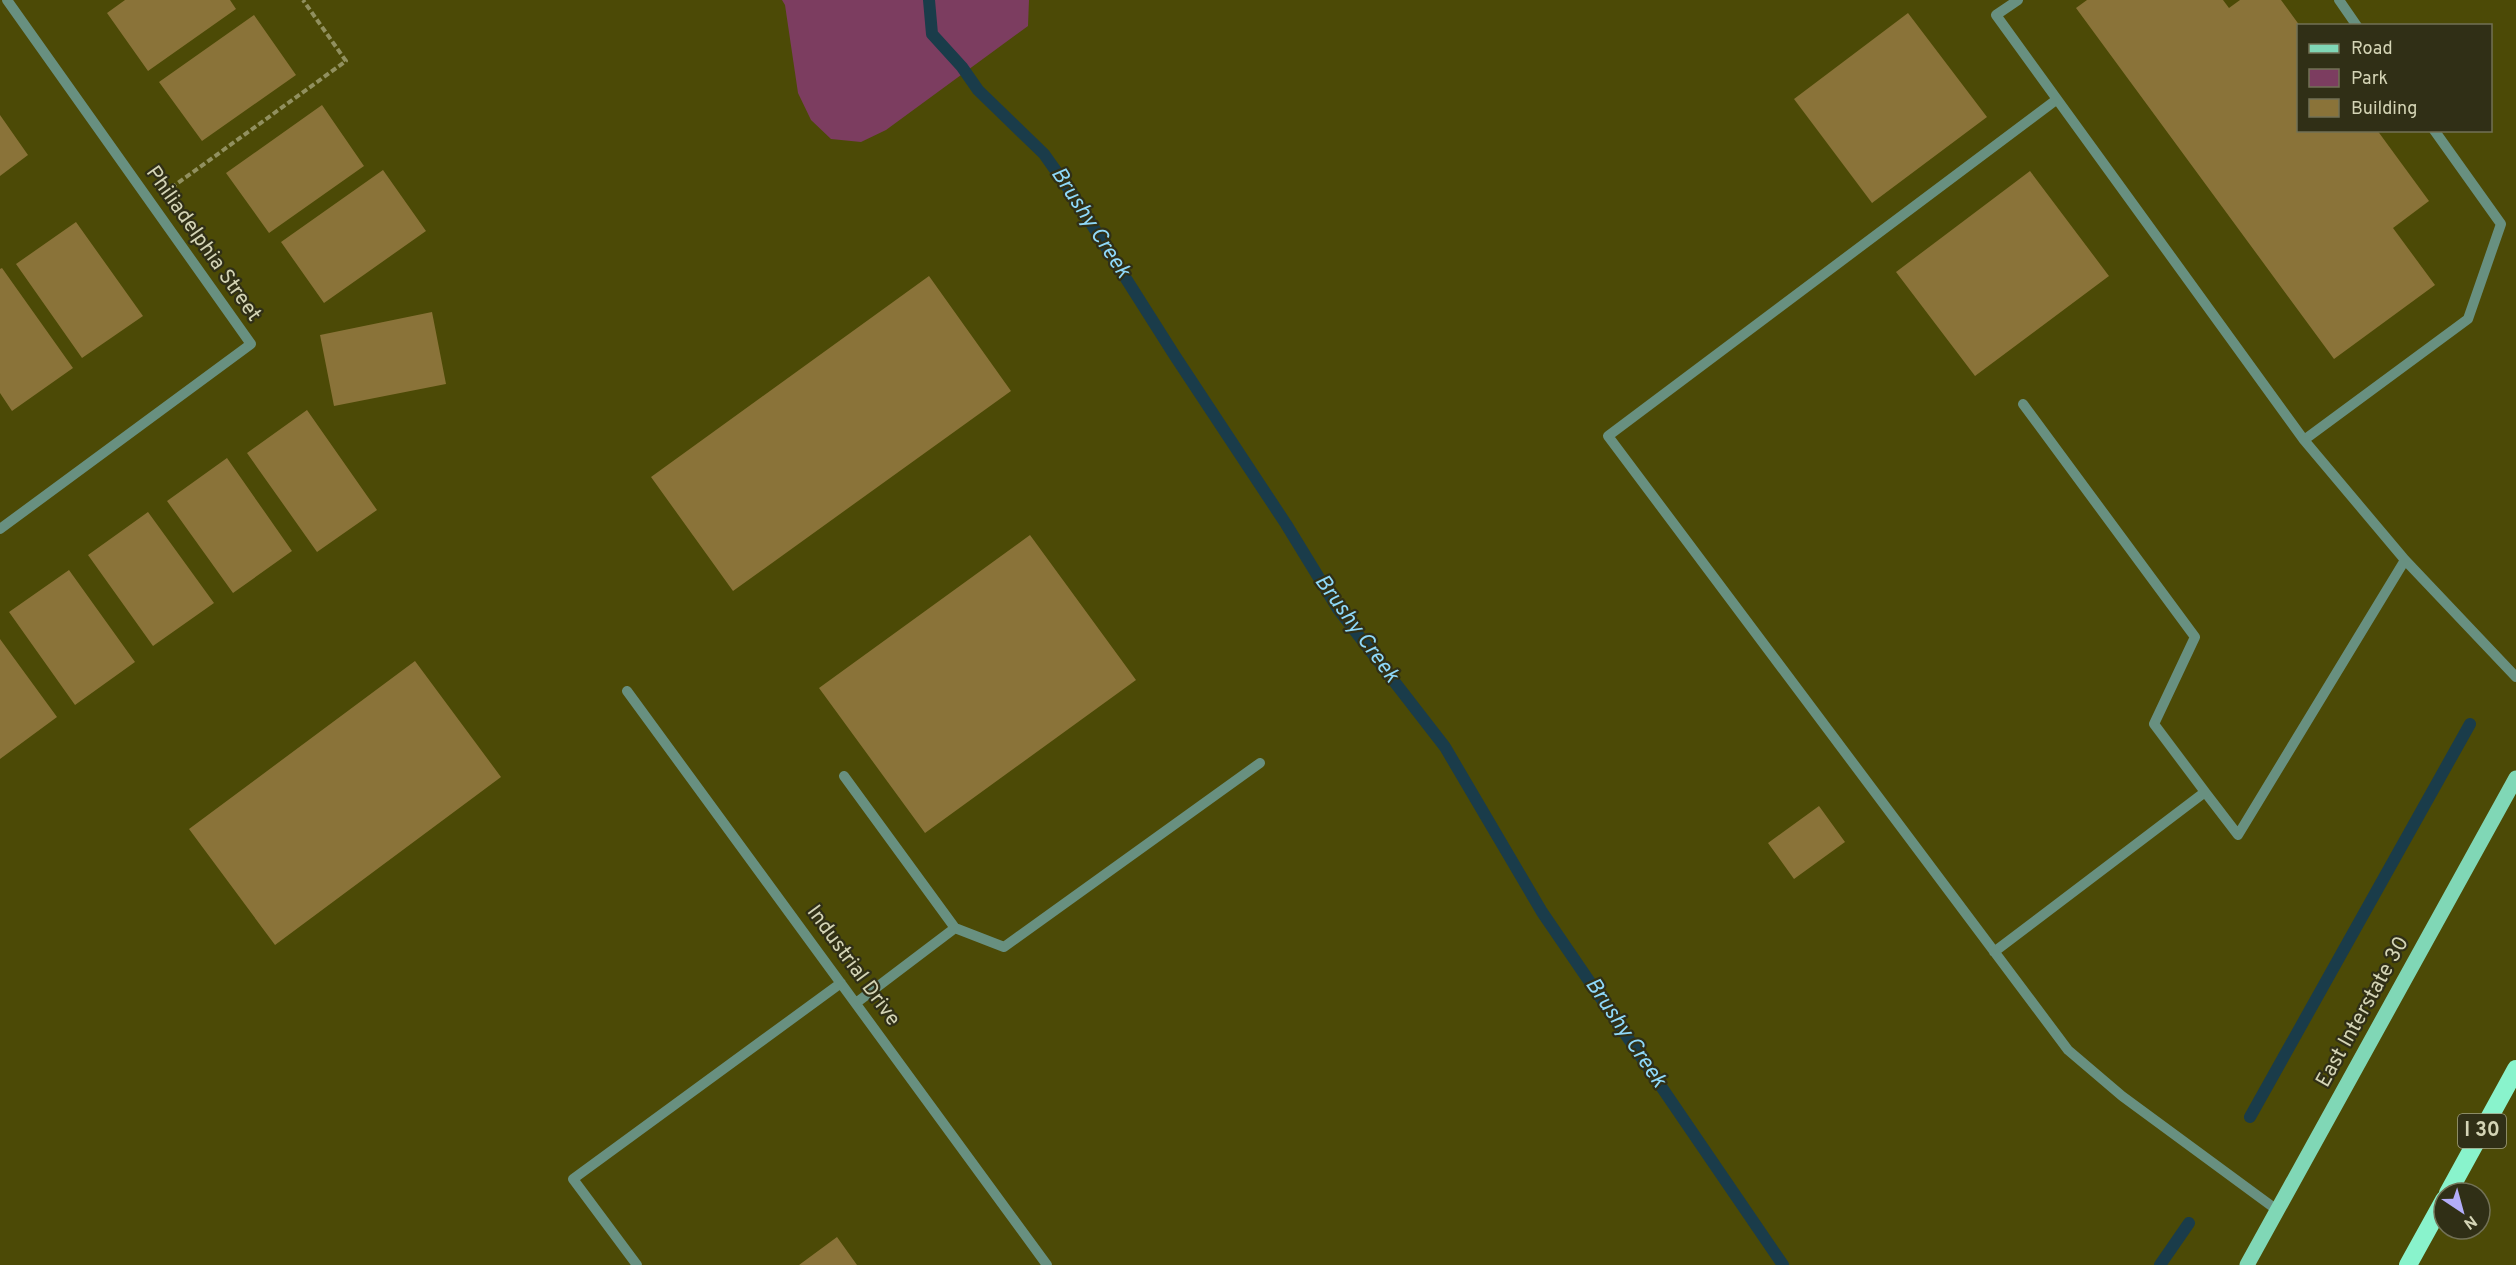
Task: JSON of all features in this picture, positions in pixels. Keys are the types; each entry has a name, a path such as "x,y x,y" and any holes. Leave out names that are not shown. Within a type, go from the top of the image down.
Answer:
{"highway":[{"name":"I 30","path":"2455,1181 2516,1069"},
{"path":"2408,1265 2432,1222"}],"main road":[{"name":"East Interstate 30","path":"2247,1265 2516,778"}],"street":[{"name":"Philiadelphia Street","path":"0,529 251,345 7,0"},
{"path":"2018,0 1996,15 2304,440 2405,560 2516,676"},
{"path":"2339,0 2356,24"},
{"path":"2056,100 1608,436 2068,1050 2122,1096 2277,1210"},
{"path":"2304,440 2468,319 2501,224 2435,132"},
{"path":"2024,404 2195,637 2154,724 2238,835 2405,560"},
{"name":"Industrial Drive","path":"627,691 1047,1265"},
{"path":"844,776 955,928 1004,947 1260,763"},
{"path":"1995,952 2205,792"},
{"path":"856,1003 955,928"},
{"path":"637,1265 573,1179 841,983"}],"path":[{"path":"151,203 345,61 303,0"}],"green space":[{"path":"782,0 1029,0 1028,26 886,130 861,142 831,139 811,120 798,93 785,5"}],"building":[{"path":"125,0 230,0 236,9 148,71 107,13"},
{"path":"2087,0 2223,0 2229,8 2240,0 2281,0 2299,24 2297,132 2378,132 2429,201 2393,228 2435,285 2334,359 2076,8"},
{"path":"1908,13 1987,117 1872,203 1794,99"},
{"path":"254,15 296,75 202,141 159,82"},
{"path":"322,105 364,166 269,233 226,173"},
{"path":"0,115 28,155 0,176"},
{"path":"383,170 426,231 324,303 281,242"},
{"path":"2030,171 2109,276 1975,376 1896,272"},
{"path":"76,222 143,316 82,358 16,264"},
{"path":"2,268 73,368 12,411 0,393 0,269"},
{"path":"929,276 1011,391 733,591 651,477"},
{"path":"432,312 446,384 334,406 320,335"},
{"path":"307,410 377,510 317,552 247,453"},
{"path":"227,458 292,551 233,593 167,501"},
{"path":"148,512 214,603 153,646 88,555"},
{"path":"1030,535 1136,680 925,833 819,688"},
{"path":"69,570 135,662 75,705 9,612"},
{"path":"0,639 57,717 0,759"},
{"path":"415,661 501,777 275,945 189,829"},
{"path":"1819,806 1845,842 1794,879 1768,843"},
{"path":"837,1237 857,1265 799,1265"}],"waterway":[{"name":"Brushy Creek","path":"929,0 932,34 962,67 978,90 1044,154 1073,195 1175,356 1286,524 1338,609 1445,747 1542,912 1783,1265"},
{"path":"2250,1117 2470,724"},
{"path":"2160,1265 2189,1223"}]}
